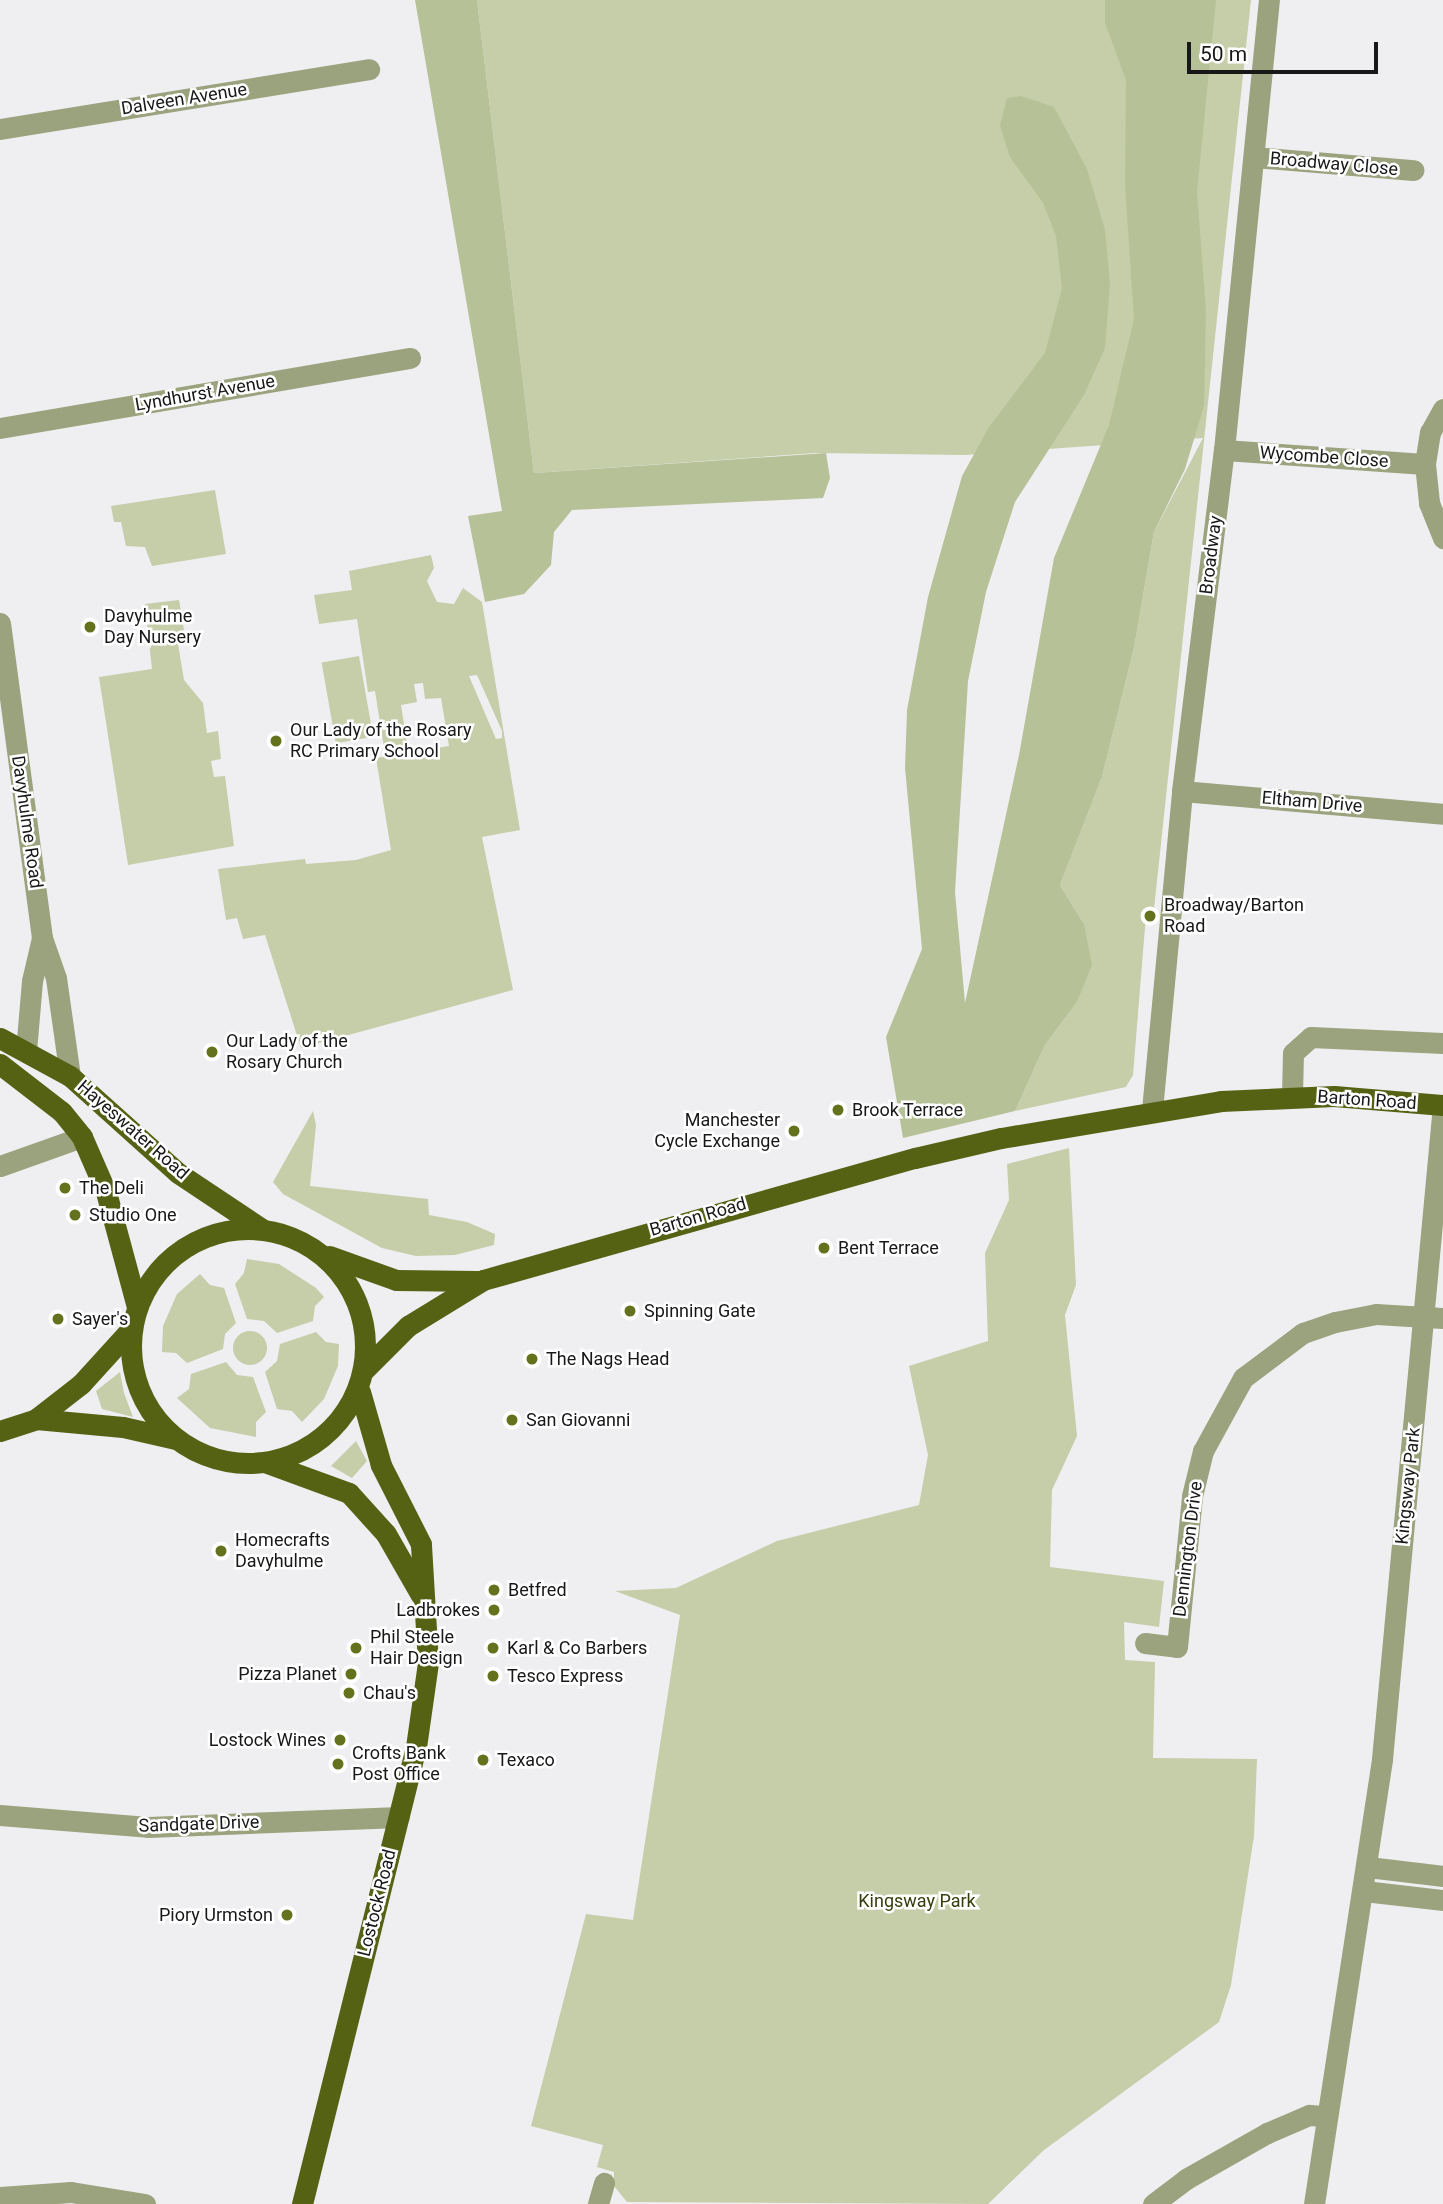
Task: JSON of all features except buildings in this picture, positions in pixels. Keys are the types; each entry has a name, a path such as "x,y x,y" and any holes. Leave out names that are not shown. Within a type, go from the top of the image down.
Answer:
{"main road":[{"name":"Hayeswater Road","path":"0,1038 70,1076 178,1173 262,1229"},
{"path":"26,1051 28,1086"},
{"name":"Hayeswater Road","path":"0,1064 62,1112 82,1138 106,1192 137,1307"},
{"name":"Barton Road","path":"362,1382 408,1326 483,1280 915,1158 1001,1138 1152,1111 1292,1096 1443,1105"},
{"path":"262,1229 292,1237 320,1253 345,1279 360,1311 366,1341 362,1382 332,1429 312,1445 267,1462 235,1463 204,1455 176,1439 153,1416 138,1387 131,1357 132,1328 137,1307 154,1275 180,1250 211,1234 262,1229"},
{"name":"Barton Road","path":"320,1253 396,1280 483,1280"},
{"path":"0,1431 36,1419 81,1384 132,1328"},
{"name":"Lostock Road","path":"302,2204 399,1817 424,1703 428,1663 421,1544 382,1465 362,1382"},
{"path":"36,1419 123,1427 176,1439"},
{"name":"Lostock Road","path":"267,1462 348,1493 380,1524 424,1600"}],"street":[{"name":"Broadway","path":"1152,1111 1182,791 1224,450 1269,0"},
{"name":"Dalveen Avenue","path":"0,130 369,69"},
{"name":"Broadway Close","path":"1254,157 1413,170"},
{"name":"Lyndhurst Avenue","path":"0,428 410,358"},
{"path":"1443,409 1430,432 1424,464 1429,503 1443,538"},
{"name":"Wycombe Close","path":"1224,450 1424,464"},
{"name":"Davyhulme Road","path":"0,623 42,938"},
{"name":"Eltham Drive","path":"1182,791 1443,814"},
{"path":"26,1051 32,981 42,938"},
{"path":"42,938 56,978 70,1076"},
{"name":"Barton Road","path":"1292,1096 1293,1053 1311,1037 1443,1043"},
{"name":"Kingsway Park","path":"1314,2204 1324,2116 1368,1867 1434,1317 1443,1105"},
{"path":"0,1166 82,1138"},
{"name":"Dennington Drive","path":"1145,1643 1177,1647 1192,1496 1203,1451 1243,1378 1303,1334 1335,1322 1376,1314 1434,1317"},
{"name":"Sandgate Drive","path":"0,1815 148,1827 399,1817"},
{"path":"1368,1867 1443,1876"},
{"path":"1364,1891 1443,1900"},
{"path":"1153,2204 1186,2179 1266,2133 1309,2115 1324,2116"},
{"path":"598,2204 604,2183"},
{"path":"0,2197 71,2192 145,2204"}],"green space":[{"path":"415,0 477,0 534,473 826,453 830,478 823,498 572,510 554,532 551,565 524,594 485,602 468,516 502,511"},
{"path":"477,0 1251,0 1154,909 1146,915 1133,1075 1126,1087 1015,1111 1045,1045 1077,1002 1084,924 1060,885 1102,777 1134,648 1154,532 1203,438 965,455 815,453 534,473"},
{"path":"1105,0 1216,0 1197,192 1206,311 1204,406 1185,469 1154,532 1134,648 1102,777 1060,885 1084,924 1092,965 1077,1002 1045,1045 1015,1111 903,1138 886,1037 922,949 905,768 907,710 928,597 962,476 989,427 1045,353 1062,288 1056,236 1043,203 1010,157 1000,126 1007,98 1021,96 1054,107 1087,169 1105,230 1110,284 1105,348 1084,395 1015,502 986,592 968,681 955,892 965,1003 1019,755 1054,558 1109,425 1134,319 1125,185 1126,80 1105,23"},
{"path":"215,490 226,554 152,566 145,547 126,546 121,522 114,522 111,506"},
{"path":"431,555 434,568 427,581 437,602 454,604 463,588 482,602 520,830 482,837 513,990 301,1048 265,935 243,939 237,918 226,920 218,869 305,859 306,864 356,860 391,850 376,758 449,746 441,698 425,699 423,683 414,684 417,702 401,705 408,750 385,754 375,691 368,692 357,619 319,624 314,595 352,590 349,571","holes":["477,675 502,731 502,738 496,739 469,676"]},
{"path":"179,600 184,630 176,632 184,680 203,703 207,733 218,731 221,759 211,761 214,777 225,776 234,846 128,865 99,677 152,669 145,604"},
{"path":"359,656 373,737 336,743 322,663"},
{"path":"313,1111 316,1125 310,1186 428,1199 429,1215 467,1222 495,1234 494,1245 455,1255 416,1256 382,1248 283,1194 273,1182"},
{"name":"Kingsway Park","path":"1069,1148 1076,1285 1065,1315 1077,1436 1052,1490 1050,1567 1164,1581 1159,1627 1124,1622 1125,1660 1155,1662 1153,1758 1257,1759 1254,1836 1231,1985 1219,2022 1044,2150 988,2204 627,2202 614,2186 614,2172 597,2167 603,2145 531,2126 586,1914 633,1920 680,1615 615,1591 676,1588 777,1541 919,1505 928,1455 909,1366 988,1341 985,1253 1009,1200 1007,1164"},
{"path":"247,1259 279,1264 316,1288 324,1297 315,1306 313,1321 277,1333 264,1321 247,1319 235,1284 244,1273"},
{"path":"200,1274 210,1285 224,1288 236,1323 225,1334 223,1349 187,1363 176,1353 162,1352 163,1326 177,1294"},
{"path":"250,1331 262,1336 267,1348 262,1360 250,1365 238,1360 233,1348 238,1336"},
{"path":"316,1332 326,1342 339,1344 338,1366 324,1399 302,1422 292,1411 277,1409 265,1372 277,1361 280,1344"},
{"path":"226,1362 237,1375 253,1377 266,1412 256,1422 256,1437 210,1428 177,1398 189,1389 191,1374"},
{"path":"120,1372 133,1417 102,1409 96,1391"},
{"path":"356,1441 367,1461 352,1478 331,1466"}],"place":[{"name":"Davyhulme Day Nursery","path":"90,627"},
{"name":"Our Lady of the Rosary RC Primary School","path":"276,741"},
{"name":"Broadway/Barton Road","path":"1150,916"},
{"name":"Our Lady of the Rosary Church","path":"212,1052"},
{"name":"Brook Terrace","path":"838,1110"},
{"name":"Manchester Cycle Exchange","path":"794,1131"},
{"name":"The Deli","path":"65,1188"},
{"name":"Studio One","path":"75,1215"},
{"name":"Bent Terrace","path":"824,1248"},
{"name":"Spinning Gate","path":"630,1311"},
{"name":"Sayer's","path":"58,1319"},
{"name":"The Nags Head","path":"532,1359"},
{"name":"San Giovanni","path":"512,1420"},
{"name":"Homecrafts Davyhulme","path":"221,1551"},
{"name":"Betfred","path":"494,1590"},
{"name":"Ladbrokes","path":"494,1610"},
{"name":"Phil Steele Hair Design","path":"356,1648"},
{"name":"Karl & Co Barbers","path":"493,1648"},
{"name":"Pizza Planet","path":"351,1674"},
{"name":"Tesco Express","path":"493,1676"},
{"name":"Chau's","path":"349,1693"},
{"name":"Lostock Wines","path":"340,1740"},
{"name":"Texaco","path":"483,1760"},
{"name":"Crofts Bank Post Office","path":"338,1764"},
{"name":"Piory Urmston","path":"287,1915"}]}
